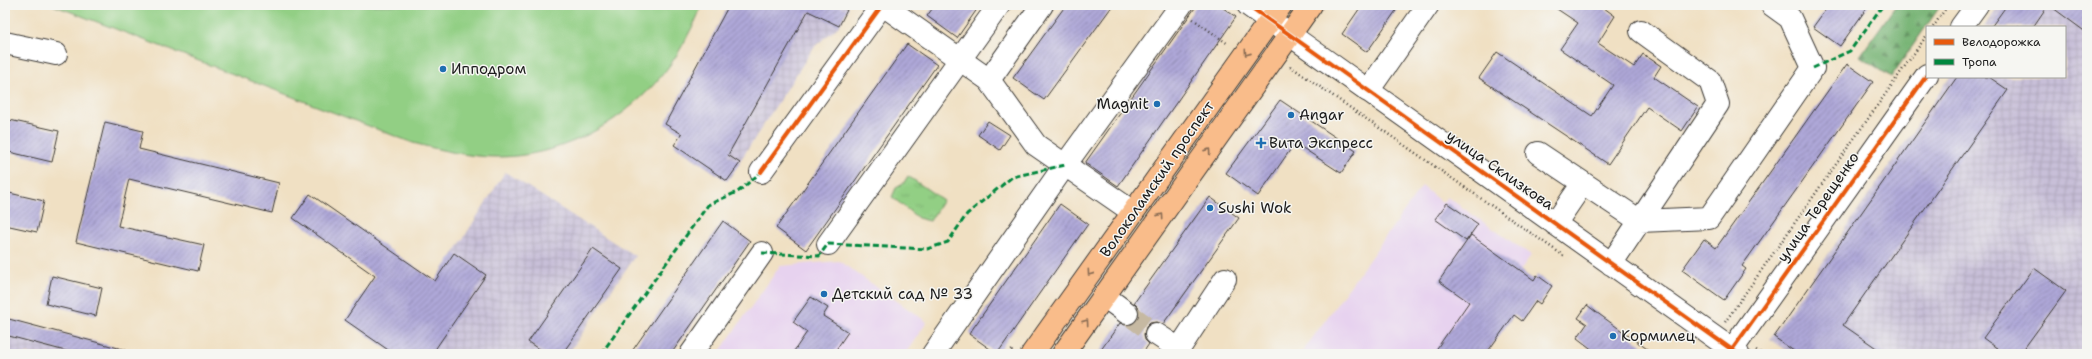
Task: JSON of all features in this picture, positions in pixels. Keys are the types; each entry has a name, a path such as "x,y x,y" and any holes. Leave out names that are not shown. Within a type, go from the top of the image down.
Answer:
{"main road":[{"name":"Волоколамский проспект","path":"1063,354 1311,5"},
{"name":"Волоколамский проспект","path":"1032,354 1275,13"}],"street":[{"path":"761,172 882,5 989,80 1036,145 1133,212"},
{"path":"828,244 999,5"},
{"path":"989,80 1042,5"},
{"name":"улица Склизкова","path":"1248,5 1275,13 1289,36 1555,224 1733,353"},
{"path":"1368,91 1428,5"},
{"path":"1538,153 1640,221 1709,218 1813,68 1794,11 1772,5"},
{"path":"1962,26 1977,5"},
{"path":"933,354 1065,165 1180,7"},
{"path":"1611,264 1718,104 1710,81 1641,31"},
{"path":"5,44 56,54"},
{"name":"улица Терещенко","path":"1733,353 1926,76"},
{"path":"1555,224 1583,183"},
{"path":"692,354 762,252"},
{"path":"1156,334 1177,352 1225,279"},
{"path":"1104,296 1127,313"}],"path":[{"path":"1934,26 1948,5"},
{"path":"1180,7 1228,44"},
{"path":"1714,338 1926,36"},
{"path":"1288,64 1569,259"}],"shaded area":[{"path":"729,5 845,5 849,7 839,26 814,47 727,181 674,145 682,133 665,124"},
{"path":"1999,5 2087,5 2087,354 1792,354 1770,339 1949,78 2066,78 2066,26 1985,26"},
{"path":"505,172 635,256 568,354 386,354 454,253"},
{"path":"1422,186 1442,203 1447,197 1531,255 1462,354 1301,354"},
{"name":"Детский сад № 33","path":"839,261 927,322 905,354 718,354 780,266"},
{"path":"5,318 107,345 121,354 5,354"}],"green space":[{"name":"Ипподром","path":"53,5 701,5 694,23 674,59 656,82 634,103 610,122 584,136 556,148 527,155 486,157 444,151 413,143"},
{"path":"1896,5 1941,5 1891,77 1860,56"},
{"path":"908,176 943,200 930,221 918,218 892,197 896,188 903,184"}],"building":[{"path":"729,5 837,5 847,10 839,26 808,11 728,155 740,163 727,181 674,145 682,134 665,124"},
{"path":"935,5 980,5 957,38 927,16"},
{"path":"1066,5 1113,5 1044,100 1013,78"},
{"path":"1197,5 1219,5 1236,17 1118,186 1085,163"},
{"path":"1362,5 1400,5 1367,52 1342,34"},
{"path":"1551,5 1600,5 1615,16 1598,43 1634,67 1643,54 1661,66 1654,77 1698,107 1682,131 1647,107 1608,164 1479,78 1497,52 1592,116 1613,85 1560,49 1578,23"},
{"path":"1829,5 1869,5 1840,46 1813,27"},
{"path":"2007,5 2048,5 2034,26 1992,26"},
{"path":"2049,5 2082,5 2087,9 2087,33"},
{"path":"907,44 937,65 806,250 776,228"},
{"path":"1847,64 1873,82 1742,266 1746,269 1724,300 1682,270 1704,239 1716,248"},
{"path":"1956,78 1990,78 2008,90 1843,325 1885,354 1798,354 1774,337"},
{"path":"1280,100 1356,151 1341,173 1295,143 1258,196 1226,173"},
{"path":"5,119 59,131 52,162 5,151"},
{"path":"988,121 1010,135 1000,150 978,135"},
{"path":"105,122 143,131 139,149 279,183 272,213 129,179 118,226 204,245 198,271 76,242"},
{"path":"5,192 44,201 37,232 5,225"},
{"path":"310,194 435,281 454,253 486,275 432,354 394,354 345,320 375,276 293,218"},
{"path":"1210,197 1239,218 1163,324 1156,322 1150,323 1146,327 1144,334 1145,340 1149,344 1142,354 1098,354 1120,323 1132,325 1137,320 1139,308 1134,303"},
{"path":"1447,203 1478,224 1466,241 1435,219"},
{"path":"1060,204 1088,224 997,354 969,334"},
{"path":"723,221 750,241 671,354 630,354"},
{"path":"1471,235 1534,280 1537,275 1552,286 1540,304 1536,301 1522,321 1514,315 1486,354 1433,354 1469,302 1439,281"},
{"path":"593,249 622,269 562,354 546,354 528,342"},
{"path":"2034,268 2066,291 2020,354 2005,354 1983,338"},
{"path":"52,276 102,288 96,316 46,304"},
{"path":"811,297 828,308 823,316 848,332 833,354 792,354 807,332 793,322"},
{"path":"1587,305 1654,354 1598,354 1577,338 1587,324 1578,318"},
{"path":"5,318 126,350 125,354 77,354 5,335"}],"tunnel":[{"path":"1127,313 1156,334"}],"marked path":[{"path":"1813,68 1850,51 1883,5"},
{"path":"762,253 819,256 828,244 927,249 948,242 967,214 1012,177 1065,165"},
{"path":"601,354 708,205 739,191 761,172"}],"cycle path":[{"path":"761,172 882,5"},
{"path":"1248,5 1738,354"},
{"path":"1729,354 1926,76"}],"place":[{"name":"Ипподром","path":"443,69"},
{"name":"Magnit","path":"1157,104"},
{"name":"Angar","path":"1291,115"},
{"name":"Вита Экспресс","path":"1261,143"},
{"name":"Sushi Wok","path":"1210,208"},
{"name":"Детский сад № 33","path":"824,294"},
{"name":"Кормилец","path":"1613,336"}]}
